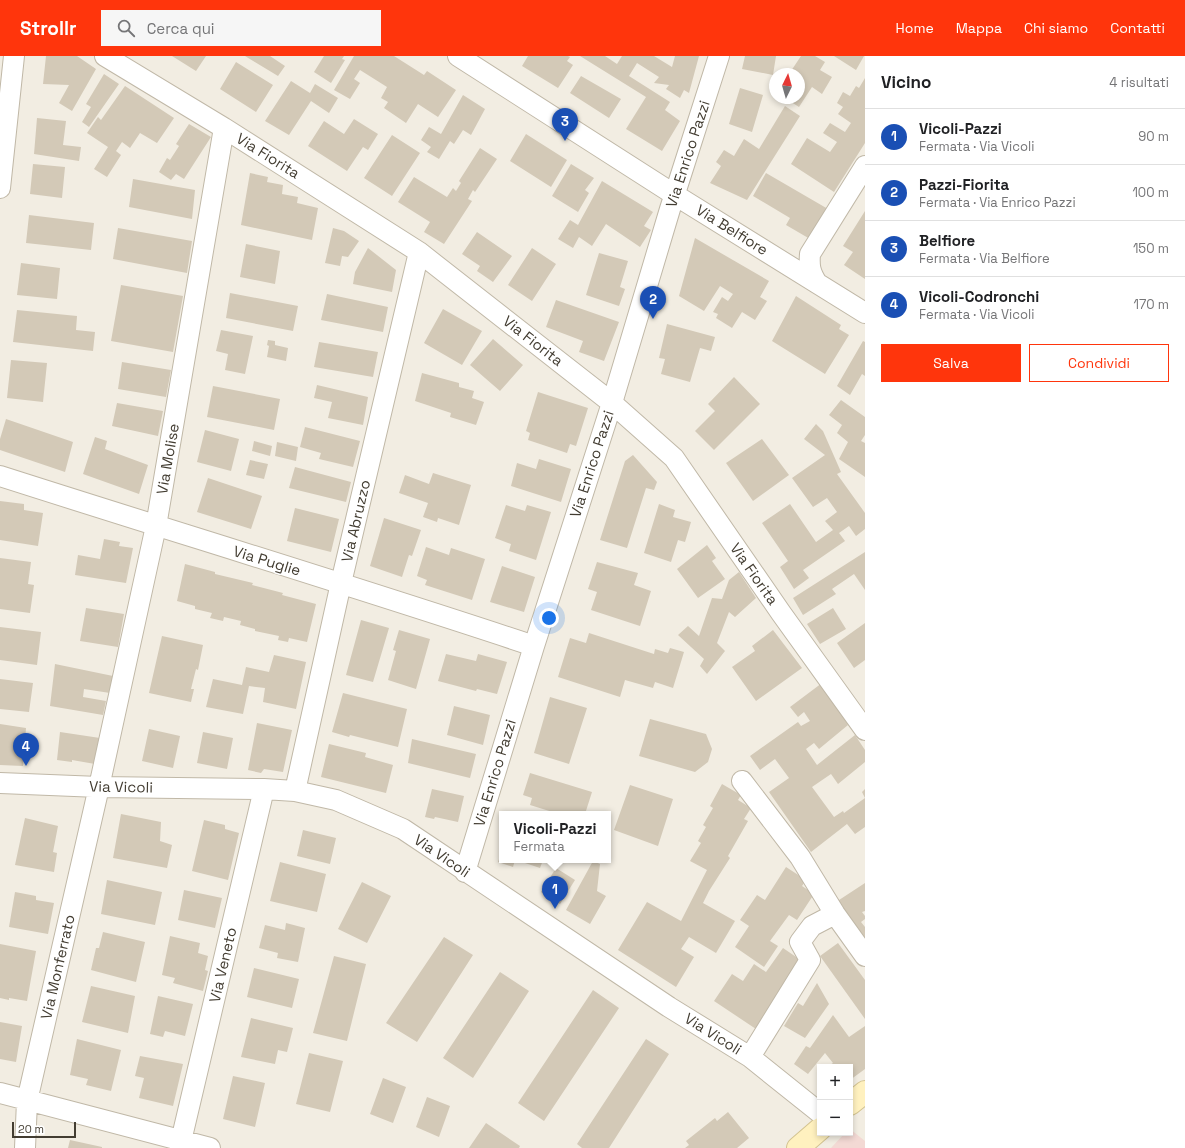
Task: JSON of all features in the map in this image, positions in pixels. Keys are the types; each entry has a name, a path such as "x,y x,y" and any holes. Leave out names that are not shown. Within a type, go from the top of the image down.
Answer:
{"street":[{"path":"0,188 14,56"},
{"name":"Via Fiorita","path":"105,56 224,128 420,252 612,403 674,458 781,613 865,730"},
{"name":"Via Belfiore","path":"458,56 675,195 817,282 865,314"},
{"name":"Via Enrico Pazzi","path":"465,872 534,646 612,403 719,56"},
{"name":"Via Molise","path":"99,787 156,526 224,128"},
{"path":"817,282 811,274 809,264 810,254 865,166"},
{"name":"Via Abruzzo","path":"295,792 341,583 420,252"},
{"path":"780,260 802,258 810,254"},
{"name":"Via Puglie","path":"0,476 341,583 534,646"},
{"path":"742,781 800,857 835,914 865,956"},
{"name":"Via Vicoli","path":"0,783 99,787 264,789 295,792 336,800 403,829 456,864 465,872 669,1007 750,1057 817,1111"},
{"name":"Via Monferrato","path":"25,1148 27,1101 99,787"},
{"name":"Via Veneto","path":"181,1141 264,789"},
{"path":"750,1057 810,960 800,942 812,926 835,914"},
{"path":"853,1102 865,1092"},
{"path":"0,1093 210,1148"},
{"path":"798,1148 817,1132"}],"shaded area":[{"path":"853,1131 865,1141 865,1148 831,1148 842,1136 853,1136"}],"building":[{"path":"46,56 77,56 96,69 72,111 59,103 69,85 43,84"},
{"path":"172,56 206,56 196,71"},
{"path":"245,56 270,56 285,66 278,76"},
{"path":"324,56 344,56 342,59 345,60 331,83 314,72"},
{"path":"354,56 394,56 424,75 427,71 456,90 438,117 418,104 406,123 384,108 388,102 381,98 387,87 360,70 354,79 360,83 350,99 334,90"},
{"path":"528,56 568,56 570,57 567,61 573,65 558,88 522,66"},
{"path":"580,56 605,56 617,64 622,56 654,56 672,67 675,56 699,56 689,93 684,90 680,98 666,89 669,85 654,83 659,77 637,63 629,76 670,102 665,110 680,121 662,151 626,129 646,97"},
{"path":"745,56 776,56 774,68 769,68 769,74 742,69"},
{"path":"801,56 815,56 825,62 820,70 832,77 822,94 812,87 805,98 805,68 793,68"},
{"path":"834,56 864,56 856,70"},
{"path":"236,62 273,85 256,112 220,89"},
{"path":"104,74 119,84 89,127 82,122 91,107 86,104"},
{"path":"581,76 621,99 609,118 570,93"},
{"path":"865,78 865,143 834,192 791,164 807,138 830,152 837,142 823,133 830,123 845,132 851,123 838,114 843,107 837,103 843,92 850,96 856,86 859,88"},
{"path":"291,81 310,93 315,84 338,98 329,113 311,101 289,135 265,121"},
{"path":"125,86 174,118 157,143 140,133 130,148 122,142 116,151 121,155 107,177 94,169 108,147 87,133 98,117 101,120"},
{"path":"740,88 763,95 752,132 729,124"},
{"path":"463,95 485,109 471,135 463,130 454,144 450,141 439,159 427,152 431,147 421,140 429,127 441,134"},
{"path":"785,106 800,116 747,200 710,183 721,166 716,162 724,150 734,156 744,139 759,149"},
{"path":"37,118 66,121 63,145 81,147 79,161 34,154"},
{"path":"354,119 378,134 368,150 363,147 347,171 308,146 324,121 344,134"},
{"path":"189,124 211,137 184,179 176,174 171,180 159,172 167,158 170,160 179,146 176,144"},
{"path":"526,134 567,160 551,187 510,161"},
{"path":"392,135 420,153 392,196 364,178"},
{"path":"480,148 497,159 475,192 473,190 468,199 472,201 444,244 424,232 430,222 398,202 414,177 447,197 453,188 456,191 461,183 459,181"},
{"path":"33,164 65,167 62,198 30,194"},
{"path":"571,164 594,178 585,190 589,193 578,212 552,196"},
{"path":"250,173 268,177 267,182 283,185 282,194 298,197 297,203 318,208 312,240 241,225"},
{"path":"766,173 828,209 810,239 786,225 790,218 753,196"},
{"path":"133,179 195,190 192,219 129,207"},
{"path":"602,181 653,212 644,226 651,230 640,247 606,224 592,246 579,237 573,248 558,239 570,220 578,225"},
{"path":"865,211 865,279 844,265 853,252 843,246"},
{"path":"29,215 94,223 91,250 26,243"},
{"path":"118,228 192,241 187,273 113,259"},
{"path":"333,228 344,231 359,241 348,257 342,256 340,266 325,263"},
{"path":"477,232 512,256 493,282 477,271 480,266 462,254"},
{"path":"695,238 769,281 760,297 767,301 755,320 742,312 732,328 716,318 718,314 713,312 722,297 728,301 733,294 720,286 704,311 679,296"},
{"path":"246,244 280,251 275,284 240,277"},
{"path":"368,248 396,270 392,292 353,284 355,272"},
{"path":"532,248 556,264 532,301 508,285"},
{"path":"599,253 628,261 620,287 625,289 619,306 586,295"},
{"path":"21,263 60,268 57,299 17,295"},
{"path":"121,285 183,296 173,352 111,341"},
{"path":"230,293 298,306 293,331 226,318"},
{"path":"327,294 388,307 383,332 321,320"},
{"path":"796,296 841,325 839,329 849,335 825,374 772,341"},
{"path":"556,300 619,322 604,361 579,352 583,341 546,327"},
{"path":"443,309 482,331 462,365 424,343"},
{"path":"17,310 77,316 76,330 95,332 93,351 13,342"},
{"path":"667,324 715,337 711,351 700,348 690,382 661,374 665,359 659,358"},
{"path":"221,330 253,336 245,374 225,370 228,354 216,351"},
{"path":"493,339 523,365 500,391 470,365"},
{"path":"268,340 275,341 275,345 288,348 286,361 267,357 269,346 267,345"},
{"path":"863,341 865,342 865,376 862,374 850,395 837,386"},
{"path":"319,342 378,352 373,377 314,367"},
{"path":"11,360 47,363 43,402 7,398"},
{"path":"122,362 171,370 166,397 118,389"},
{"path":"422,373 459,383 459,387 474,391 472,398 484,402 476,425 450,417 451,413 415,401"},
{"path":"734,377 760,404 714,450 695,431 715,411 708,404"},
{"path":"317,385 368,397 363,425 328,418 332,402 314,398"},
{"path":"213,386 280,399 274,430 207,417"},
{"path":"538,392 588,408 576,446 570,444 567,453 528,440 530,433 526,431"},
{"path":"841,400 865,417 865,435 861,441 865,443 865,477 839,459 848,442 837,433 842,425 829,415"},
{"path":"117,403 163,411 158,436 112,426"},
{"path":"6,419 73,442 65,472 0,450 0,439"},
{"path":"816,424 823,431 841,472 837,474 865,513 865,529 856,536 849,526 839,533 845,541 803,570 809,578 794,589 780,567 788,561 762,523 790,504 816,542 833,530 825,521 837,512 827,498 813,507 792,478 825,455 804,439"},
{"path":"305,427 360,441 353,467 319,459 321,453 300,447"},
{"path":"205,430 239,439 231,471 197,462"},
{"path":"95,437 107,441 105,449 148,465 139,494 83,474"},
{"path":"762,439 789,475 753,501 726,463"},
{"path":"254,441 272,446 270,456 252,451"},
{"path":"277,442 298,447 296,461 275,456"},
{"path":"633,455 657,482 654,490 646,488 627,548 600,540 625,461"},
{"path":"539,459 571,469 561,502 511,486 517,463 536,469"},
{"path":"250,460 268,464 264,479 246,475"},
{"path":"295,467 351,482 346,502 289,488"},
{"path":"433,473 471,485 459,525 438,518 437,522 423,517 428,503 399,493 405,475 429,484"},
{"path":"208,478 262,496 251,529 197,512"},
{"path":"0,501 24,504 24,510 43,513 38,546 0,540"},
{"path":"659,504 675,510 673,517 691,522 685,542 678,540 671,562 644,553"},
{"path":"506,505 525,511 527,505 551,512 536,560 509,551 511,544 495,538"},
{"path":"295,508 339,519 331,552 287,541"},
{"path":"384,518 421,530 412,556 409,555 402,577 370,566"},
{"path":"104,539 120,542 119,546 133,548 126,583 75,575 78,555 100,559"},
{"path":"707,545 716,558 712,561 725,579 698,598 677,569"},
{"path":"426,547 449,555 451,548 485,559 472,600 425,585 427,580 417,576"},
{"path":"865,552 865,590 854,574 832,589 836,594 803,615 793,598"},
{"path":"0,558 31,562 28,584 34,585 30,613 0,609"},
{"path":"597,562 638,573 634,585 651,591 640,626 591,610 597,592 588,589"},
{"path":"185,564 215,572 215,574 253,583 252,585 316,604 307,642 289,638 288,642 278,640 279,636 255,631 255,629 240,625 241,621 224,617 223,621 210,618 212,613 195,609 195,606 177,601"},
{"path":"502,566 535,577 524,612 490,602"},
{"path":"739,572 756,598 735,617 729,612 717,643 725,651 707,674 700,666 704,659 678,635 688,626 699,636 712,598 722,599 729,580"},
{"path":"86,608 124,614 118,647 80,641"},
{"path":"833,608 846,629 820,644 807,624"},
{"path":"361,620 389,628 373,682 346,675"},
{"path":"865,623 865,660 854,668 837,643"},
{"path":"0,627 41,632 37,665 0,660"},
{"path":"399,630 430,639 416,689 388,680 396,651 393,650"},
{"path":"773,630 802,668 756,701 732,667 755,651 752,646"},
{"path":"589,633 654,654 655,649 668,653 670,648 684,652 673,688 655,682 653,688 625,680 620,697 558,677 570,638 586,643"},
{"path":"162,636 203,645 198,670 196,669 191,689 194,689 191,702 149,693"},
{"path":"446,654 476,661 478,654 507,662 497,694 477,689 476,691 438,681"},
{"path":"274,655 306,662 296,709 263,702 265,688 249,686 243,714 206,707 213,679 242,685 246,667 269,672"},
{"path":"55,664 113,676 110,693 84,689 83,697 106,701 103,715 50,706"},
{"path":"0,679 33,683 29,712 0,709"},
{"path":"822,683 848,725 819,749 814,743 806,749 817,765 855,735 865,750 865,762 838,784 831,774 812,787 834,817 843,811 844,813 865,798 865,827 855,834 847,824 811,852 769,792 789,778 775,759 760,770 750,756 798,722 801,726 810,721 804,712 798,717 790,707"},
{"path":"343,693 407,709 398,747 332,732"},
{"path":"550,697 587,708 569,764 534,753"},
{"path":"454,706 490,715 483,745 447,735"},
{"path":"650,719 706,734 712,749 708,762 695,772 639,756"},
{"path":"257,723 292,730 283,772 264,769 261,773 248,770"},
{"path":"0,724 26,728 23,766 0,765"},
{"path":"149,729 180,736 173,768 142,761"},
{"path":"60,732 100,738 95,764 72,760 72,762 57,760"},
{"path":"203,732 233,738 227,769 197,763"},
{"path":"412,739 476,754 470,778 408,763"},
{"path":"329,744 366,753 365,757 393,765 386,793 321,777"},
{"path":"530,773 592,792 586,811 549,811 530,805 532,798 523,795"},
{"path":"722,784 741,795 738,800 751,808 744,819 748,821 728,856 730,858 703,903 735,921 716,953 689,937 681,949 694,957 676,987 618,950 647,902 681,921 707,870 690,861 701,843 698,841 706,827 703,825 713,808 710,806"},
{"path":"630,785 673,799 658,846 614,830"},
{"path":"432,789 464,796 458,822 435,817 434,819 425,817"},
{"path":"865,789 865,798 862,792"},
{"path":"121,814 161,822 160,841 172,845 167,868 113,858"},
{"path":"25,818 58,826 53,852 57,853 54,872 15,865"},
{"path":"204,820 225,825 225,829 239,833 228,880 192,871"},
{"path":"303,830 336,838 330,864 297,856"},
{"path":"280,862 326,874 317,912 270,901"},
{"path":"501,863 514,863 513,867"},
{"path":"525,863 542,863 540,868"},
{"path":"592,863 600,864 597,891 606,896 590,924 566,910"},
{"path":"786,867 806,880 802,886 814,894 797,920 789,915 770,941 778,946 764,967 735,947 749,926 740,920 757,895 765,900"},
{"path":"556,868 575,880 560,904 541,892"},
{"path":"107,880 162,892 155,925 101,914"},
{"path":"362,882 391,896 367,943 338,929"},
{"path":"865,883 865,911 862,912 865,919 861,922 865,927 865,942 836,902"},
{"path":"184,890 222,898 215,928 178,920"},
{"path":"15,892 36,896 36,900 54,903 48,934 9,927"},
{"path":"286,923 305,928 298,962 277,958 278,953 259,948 265,925 285,930"},
{"path":"103,932 145,942 136,982 91,970 96,948 99,948"},
{"path":"170,936 200,943 198,953 208,956 205,970 208,971 203,991 173,983 175,978 162,975"},
{"path":"444,937 473,955 417,1042 386,1023"},
{"path":"838,943 865,980 865,1019 820,956"},
{"path":"0,944 36,951 27,1001 0,998"},
{"path":"783,948 802,961 756,1029 714,1001 732,974 743,981 754,964 766,972"},
{"path":"334,956 366,964 347,1041 313,1033"},
{"path":"254,968 299,979 292,1008 247,997"},
{"path":"500,972 529,991 473,1078 443,1058"},
{"path":"817,983 829,1004 805,1038 784,1026 798,1003 803,1006"},
{"path":"91,986 135,996 128,1033 82,1022"},
{"path":"593,990 619,1008 544,1121 518,1103"},
{"path":"158,996 193,1004 185,1036 165,1031 163,1037 150,1034"},
{"path":"833,1015 849,1037 865,1026 865,1069 853,1078 853,1064 832,1064 833,1063 825,1053 808,1074 794,1064 806,1046 810,1048"},
{"path":"251,1018 293,1028 287,1052 278,1050 275,1064 241,1057"},
{"path":"0,1022 22,1026 16,1062 0,1059"},
{"path":"77,1039 121,1050 111,1091 86,1085 88,1079 70,1075"},
{"path":"646,1039 669,1054 609,1148 582,1148 577,1144"},
{"path":"309,1053 343,1061 330,1112 296,1104"},
{"path":"140,1056 183,1064 173,1106 139,1098 144,1078 135,1076"},
{"path":"233,1076 265,1083 255,1127 223,1119"},
{"path":"383,1078 406,1087 393,1123 370,1114"},
{"path":"427,1097 450,1106 439,1137 416,1127"},
{"path":"728,1112 749,1138 737,1148 685,1148 689,1145 686,1141 715,1118 717,1121"},
{"path":"486,1123 520,1146 519,1148 469,1148"},
{"path":"70,1140 102,1147 102,1148 68,1148"}],"place":[{"name":"Belfiore","path":"565,141"},
{"name":"Pazzi-Fiorita","path":"653,319"},
{"name":"Vicoli-Codronchi","path":"26,766"},
{"name":"Vicoli-Pazzi","path":"555,909"}]}
